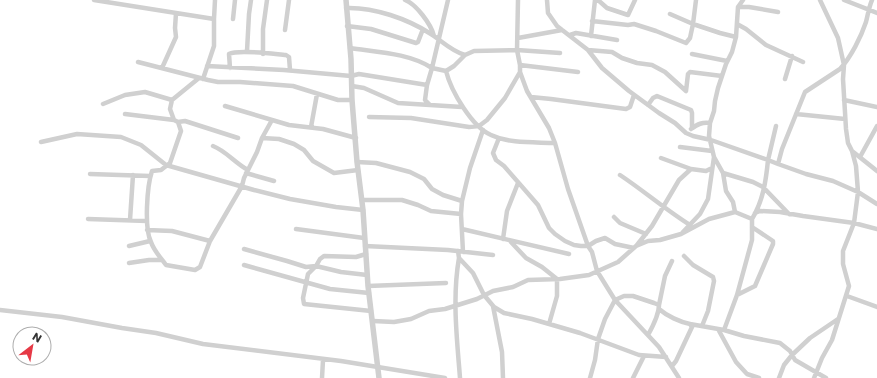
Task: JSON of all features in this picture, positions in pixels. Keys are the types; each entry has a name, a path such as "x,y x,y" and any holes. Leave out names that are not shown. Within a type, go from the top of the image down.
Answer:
{"street":[{"path":"94,0 214,19"},
{"path":"215,0 214,46 207,66 201,79 172,100 170,109 181,131 170,162 161,170 152,171 150,176 147,230 150,241 166,265 195,270 200,267 210,241 242,186 262,138 272,120"},
{"path":"233,19 235,0"},
{"path":"247,51 251,0"},
{"path":"263,54 267,0"},
{"path":"285,30 289,0"},
{"path":"346,0 357,162 363,210 368,286 379,378"},
{"path":"405,0 418,9 433,31 434,36"},
{"path":"430,105 425,100 427,85 448,0"},
{"path":"518,0 517,50 520,72 555,143 568,190 588,246 592,252 597,271 616,300 659,347 679,378"},
{"path":"547,0 548,13 557,26 588,50 602,68 634,95 675,123 686,133 711,140 806,174 833,181 858,192 877,204"},
{"path":"591,36 596,0 607,8 628,15 635,0"},
{"path":"592,21 628,25 634,24 686,43 690,38 696,0"},
{"path":"735,212 733,202 726,191 723,173 712,151 710,123 722,76 732,52 736,37 736,14 738,7 743,0"},
{"path":"814,378 815,372 832,340 850,286 843,264 843,251 854,223 858,192 856,166 852,150 848,143 845,119 843,79 844,65 838,38 820,0"},
{"path":"844,0 877,13"},
{"path":"778,164 782,149 805,92 844,65 855,48 866,22 868,10 872,0"},
{"path":"738,7 749,7 778,12"},
{"path":"346,8 354,8 384,14 407,21 423,29 455,51 465,55"},
{"path":"162,68 176,37 176,13"},
{"path":"670,14 693,24 736,37"},
{"path":"737,24 746,29 766,45 803,62"},
{"path":"348,26 372,29 416,43 418,42 423,29"},
{"path":"518,38 562,30"},
{"path":"570,36 576,33 617,40"},
{"path":"350,48 396,55 425,64 432,68 446,71 454,66 465,55 474,51 517,50 560,53"},
{"path":"588,50 612,52 622,58 637,63 652,65 665,72 686,91 688,74 690,72 722,76"},
{"path":"230,68 230,54 232,52 247,51 263,54 286,55 289,57 290,70"},
{"path":"692,54 727,61"},
{"path":"785,79 792,56"},
{"path":"138,62 184,73 201,79 218,82 293,86 338,100 352,100"},
{"path":"520,65 578,72"},
{"path":"207,66 290,70 351,76 359,74 427,85"},
{"path":"446,71 453,90 462,107 481,128 490,135 516,141 555,143"},
{"path":"460,378 455,279 461,251 462,201 481,128 505,98 520,72"},
{"path":"352,86 364,88 398,104 462,107"},
{"path":"103,104 125,95 145,92 172,100"},
{"path":"311,127 318,94"},
{"path":"531,97 551,98 626,109 630,107 634,95"},
{"path":"648,105 653,98 657,96 691,110 692,128"},
{"path":"844,100 877,106"},
{"path":"225,106 289,125 323,129 356,138"},
{"path":"125,114 185,121 238,138"},
{"path":"796,114 845,119"},
{"path":"369,117 411,118 481,128"},
{"path":"686,133 697,124 704,122 710,123"},
{"path":"724,330 737,295 752,240 752,219 762,198 768,160 776,126"},
{"path":"860,157 877,126"},
{"path":"41,142 77,134 121,137 141,145 166,165 290,199 363,210"},
{"path":"262,138 278,139 294,144 304,150 313,161 334,173 358,170"},
{"path":"499,138 493,153 496,160 504,166 538,205 549,228 565,241 574,245 588,246 604,238 615,244 635,247 648,241 660,240 681,234 709,219 735,212 752,219"},
{"path":"213,146 221,149 247,172 274,181"},
{"path":"680,147 712,151"},
{"path":"852,150 877,171"},
{"path":"681,234 700,214 708,199 714,157"},
{"path":"661,158 691,169 706,171 712,168"},
{"path":"357,162 376,163 410,172 424,178 432,188 443,195 462,201"},
{"path":"373,321 394,322 418,317 429,312 445,309 477,299 492,291 513,287 528,280 557,279 589,275 618,262 635,247 646,234 664,207 679,180 691,169"},
{"path":"723,173 753,182 763,187 789,214"},
{"path":"90,174 150,176"},
{"path":"130,220 133,175"},
{"path":"620,175 690,225"},
{"path":"518,183 507,211 506,240 526,258 542,267 557,279"},
{"path":"362,200 402,200 431,211 461,214"},
{"path":"755,213 760,211 780,212 854,223 877,229"},
{"path":"614,217 620,223 646,234"},
{"path":"88,219 147,221"},
{"path":"737,295 755,286 773,244 773,242 752,228"},
{"path":"296,229 364,238"},
{"path":"462,229 569,254"},
{"path":"147,230 172,231 210,241"},
{"path":"129,246 150,241"},
{"path":"365,246 461,251 493,255"},
{"path":"244,249 306,267 316,266 341,272 367,275"},
{"path":"366,254 356,256 324,256 308,274 303,298 304,304 371,311"},
{"path":"684,256 693,265 713,277 714,281 708,311 702,326"},
{"path":"459,258 473,273 484,295 498,310 504,314 549,324 598,339 644,356 666,357"},
{"path":"130,263 162,260"},
{"path":"648,335 655,321 665,276 672,261"},
{"path":"244,265 330,289 369,293"},
{"path":"549,324 556,296 557,279"},
{"path":"368,286 446,283"},
{"path":"590,378 595,360 598,339 605,319 616,300 624,296 633,296 654,302 664,313 690,324 718,328 744,336 780,343 786,346 799,364 826,378"},
{"path":"847,296 877,307"},
{"path":"492,304 502,352 503,378"},
{"path":"0,310 62,317 156,333 203,344 341,361 445,378"},
{"path":"779,378 784,365 792,355 810,338 838,319"},
{"path":"672,366 676,361 692,327 690,324"},
{"path":"718,328 736,362 747,374 759,378"},
{"path":"633,378 644,356"},
{"path":"322,378 324,360"}]}
